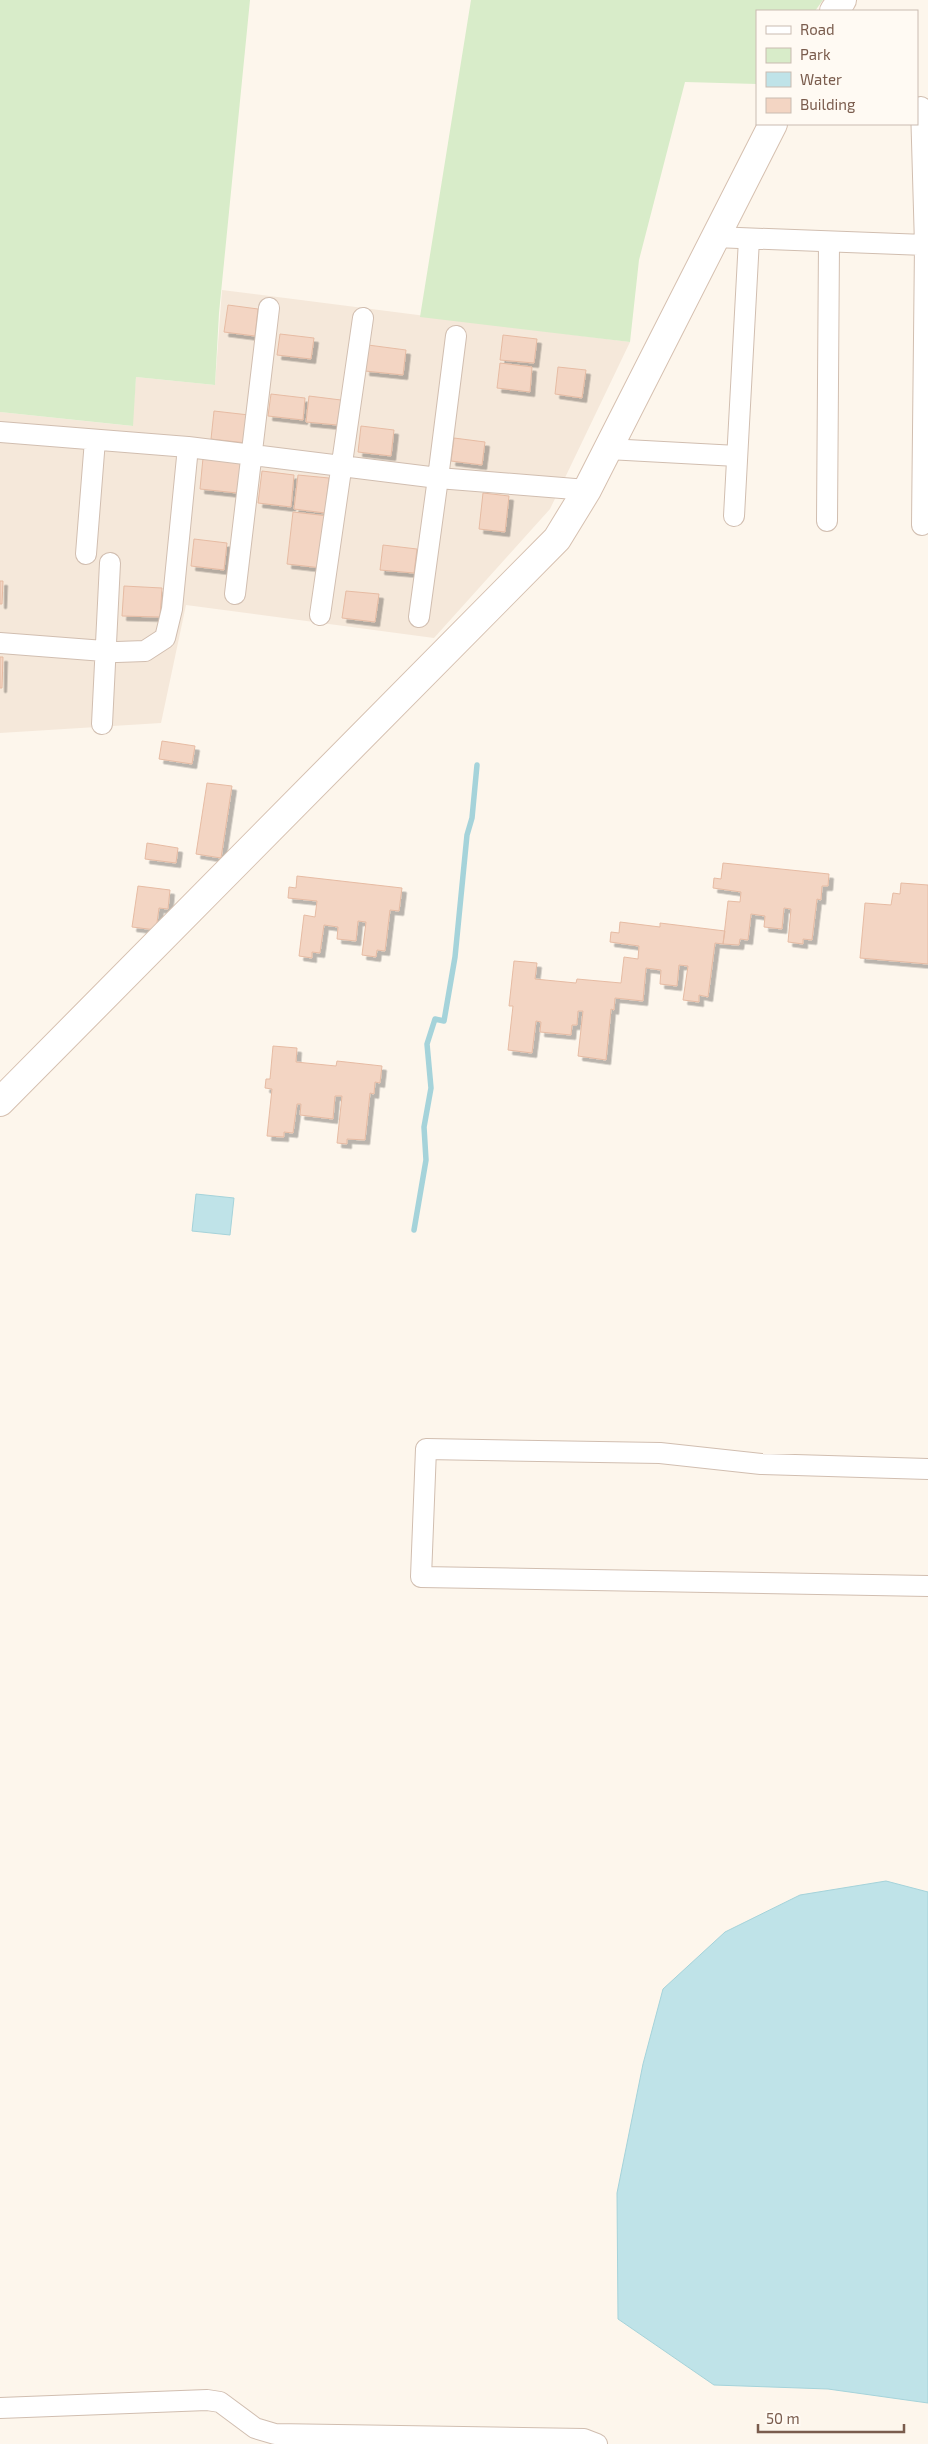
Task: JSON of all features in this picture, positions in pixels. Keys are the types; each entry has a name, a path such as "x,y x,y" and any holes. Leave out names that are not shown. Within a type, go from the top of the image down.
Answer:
{"main road":[{"path":"0,1102 557,539 587,490 772,125"}],"street":[{"path":"921,107 925,245 922,525"},
{"path":"714,237 829,243 925,245"},
{"path":"734,516 749,239"},
{"path":"827,521 829,243"},
{"path":"236,594 269,308"},
{"path":"320,615 363,318"},
{"path":"419,617 456,336"},
{"path":"0,432 188,447 438,478 587,490"},
{"path":"86,554 95,440"},
{"path":"0,643 106,651 145,651 164,638 172,609 188,447"},
{"path":"608,449 737,456"},
{"path":"102,724 110,564"},
{"path":"928,1469 761,1464 660,1453 426,1449 421,1577 928,1586"},
{"path":"0,2408 207,2400 220,2402 255,2428 275,2434 584,2439 597,2444"}],"shaded area":[{"path":"222,290 630,342 550,509 434,638 186,605 161,723 0,733 0,412 132,426 136,377 215,385"}],"green space":[{"path":"0,0 250,0 219,313 215,385 136,377 133,426 0,412"},
{"path":"471,0 823,0 816,10 756,10 756,84 685,82 639,260 630,342 420,317"}],"water":[{"path":"196,1194 234,1198 230,1235 192,1231"},
{"path":"886,1881 928,1892 928,2403 828,2389 714,2385 618,2319 617,2193 643,2064 663,1989 725,1932 800,1895"}],"building":[{"path":"228,305 258,309 255,336 224,332"},
{"path":"280,334 314,338 311,359 277,355"},
{"path":"503,335 537,339 534,363 500,360"},
{"path":"368,345 406,350 403,375 365,371"},
{"path":"500,363 532,367 530,392 497,388"},
{"path":"558,367 586,370 582,398 555,394"},
{"path":"271,394 305,398 303,420 268,416"},
{"path":"309,396 341,400 337,425 306,422"},
{"path":"214,411 249,415 246,443 211,439"},
{"path":"361,426 394,430 391,456 358,452"},
{"path":"454,438 485,442 482,465 451,461"},
{"path":"203,458 241,462 237,493 200,489"},
{"path":"262,471 294,475 291,507 258,503"},
{"path":"298,475 329,478 325,513 294,509"},
{"path":"483,493 509,496 505,532 479,529"},
{"path":"293,512 328,516 322,568 287,564"},
{"path":"194,539 227,543 224,570 191,566"},
{"path":"383,545 417,549 414,573 380,570"},
{"path":"0,581 3,581 2,604 0,604"},
{"path":"124,586 162,588 160,617 122,616"},
{"path":"346,591 379,594 375,622 342,618"},
{"path":"0,657 3,657 2,688 0,688"},
{"path":"162,741 195,746 192,764 159,759"},
{"path":"207,783 232,786 221,858 196,854"},
{"path":"147,843 178,848 176,863 145,859"},
{"path":"723,863 829,874 828,886 822,886 821,900 817,899 812,940 803,939 803,944 788,942 791,909 784,908 782,929 764,927 765,916 751,914 748,940 740,939 739,945 723,944 728,901 740,902 741,892 713,888 714,878 721,879"},
{"path":"297,876 402,888 399,911 390,910 385,951 377,950 376,957 362,955 366,922 358,921 356,941 337,939 338,927 324,925 320,953 312,952 312,958 299,956 304,915 315,917 317,901 288,898 289,887 296,888"},
{"path":"901,883 928,885 928,964 860,958 865,903 891,905 893,893 900,894"},
{"path":"138,886 170,890 168,909 159,908 156,930 132,927"},
{"path":"620,922 660,927 660,923 725,931 723,944 715,943 708,997 699,995 699,1002 683,1000 688,966 679,965 677,986 660,984 661,970 646,968 643,1001 615,998 614,1010 611,1009 606,1060 578,1056 583,1011 578,1011 577,1025 572,1025 571,1035 540,1032 541,1022 536,1021 532,1053 508,1050 513,1006 509,1006 514,961 537,963 535,979 576,983 577,979 621,983 624,957 638,959 639,946 610,942 611,932 619,933"},
{"path":"273,1046 297,1048 296,1062 336,1066 337,1061 382,1066 380,1083 375,1082 374,1094 370,1093 365,1140 347,1139 347,1144 337,1143 342,1096 335,1096 333,1119 300,1115 301,1104 297,1104 293,1133 284,1132 284,1137 267,1136 272,1089 265,1088 266,1079 270,1079"}],"waterway":[{"path":"414,1230 426,1160 424,1127 431,1088 427,1044 435,1019 444,1021 455,957 467,835 472,818 477,765"}]}
